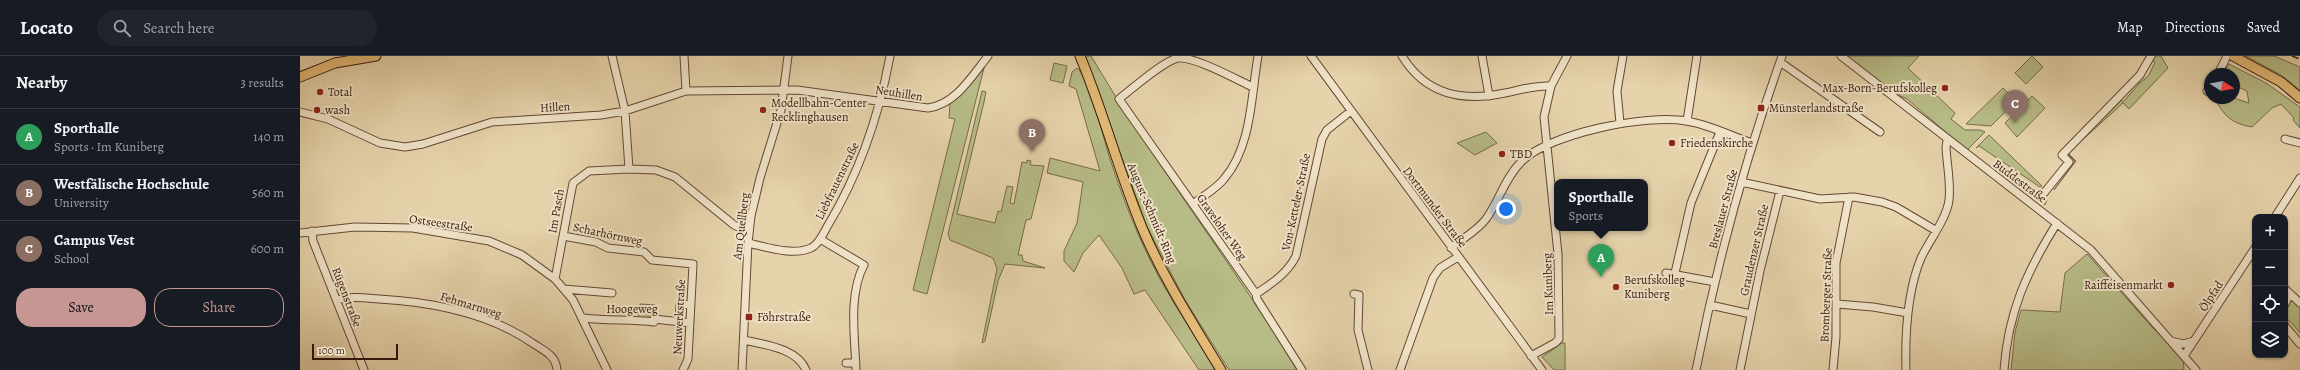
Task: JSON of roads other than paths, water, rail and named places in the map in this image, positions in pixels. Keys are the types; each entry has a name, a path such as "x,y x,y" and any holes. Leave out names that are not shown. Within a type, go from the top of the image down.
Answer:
{"main road":[{"path":"300,78 335,63 376,56"},
{"name":"August-Schmidt-Ring","path":"1080,56 1120,173 1143,229 1177,297 1221,370"},
{"path":"2233,56 2281,82 2300,98"}],"street":[{"path":"612,56 625,111 629,169"},
{"path":"684,56 686,91"},
{"path":"785,89 788,56"},
{"name":"Liebfrauenstraße","path":"748,243 778,250 795,250 813,247 820,239 857,169 870,137 881,101 890,56"},
{"name":"Neuhillen","path":"785,89 881,101 919,108 944,104 956,95 988,56"},
{"path":"1193,204 1220,183 1237,158 1249,120 1258,56"},
{"name":"Dortmunder Straße","path":"1311,56 1542,370"},
{"path":"1402,56 1415,74 1438,90 1455,96 1490,96 1536,87 1550,86"},
{"path":"1482,56 1490,96"},
{"name":"Im Kuniberg","path":"1554,215 1545,111 1550,86 1566,56"},
{"path":"1620,123 1617,91 1623,56"},
{"path":"1687,121 1697,56"},
{"name":"Buddestraße","path":"1841,56 1947,140 2091,250 2196,370"},
{"path":"2044,193 2069,162 2062,155 2140,75 2151,56"},
{"path":"2221,68 2227,56"},
{"name":"Graveloher Weg","path":"1253,87 1202,64 1179,58 1167,64 1119,99 1256,294 1257,299 1302,370"},
{"path":"1781,59 1880,132"},
{"name":"Breslauer Straße","path":"1696,370 1715,282 1741,182 1752,143 1781,59"},
{"name":"Hillen","path":"300,112 328,119 380,143 405,147 423,144 492,122 601,115 625,111 686,91 785,89"},
{"name":"Am Quellberg","path":"742,370 748,243 753,203 781,110 785,89"},
{"name":"Von-Ketteler-Straße","path":"1256,294 1282,276 1292,264 1296,256 1322,139 1327,130 1351,111"},
{"path":"1452,248 1480,227 1511,174 1520,162 1531,153 1547,146 1620,123 1646,120 1687,121 1752,143"},
{"path":"1675,273 1691,203 1720,132"},
{"path":"2285,139 2300,143"},
{"path":"1906,370 1908,313 1920,260 1946,212 1949,200 1946,148 1947,140"},
{"name":"Im Pasch","path":"555,279 571,188 576,179 589,171 629,169 656,170 675,177 724,217 739,228 749,232"},
{"path":"2277,214 2300,180"},
{"path":"1741,182 1820,200 1848,197 1882,202 1896,207 1935,230"},
{"name":"Graudenzer Straße","path":"1740,370 1751,314 1780,191"},
{"name":"Bromberger Straße","path":"1833,370 1837,304 1836,263 1848,197"},
{"path":"2004,370 2009,328 2024,282 2057,223"},
{"name":"Ostseestraße","path":"300,233 355,227 413,228 489,241 522,255 555,279 573,300 584,318 607,370"},
{"name":"Rügenstraße","path":"312,231 313,241 364,370"},
{"name":"Im Kuniberg","path":"1531,356 1555,344 1560,339 1558,254 1556,231"},
{"name":"Scharhörnweg","path":"563,236 596,242 608,248 644,252 652,260 693,264"},
{"path":"820,239 864,265 857,278 855,300 856,366 846,363"},
{"path":"1400,370 1433,278 1440,268 1458,257"},
{"name":"Ölpfad","path":"2184,356 2252,259"},
{"name":"Neuwerkstraße","path":"683,370 688,359 693,264"},
{"path":"1666,273 1675,273 1715,282"},
{"path":"564,289 612,293"},
{"path":"2288,291 2300,303"},
{"path":"1354,294 1359,295 1358,330 1368,370"},
{"name":"Fehmarnweg","path":"337,300 346,297 387,300 453,308 491,321 520,334 552,356 557,370"},
{"path":"679,322 680,304 691,305"},
{"path":"1837,304 1873,307 1908,313"},
{"name":"Graudenzer Straße","path":"1710,305 1751,314"},
{"name":"Hoogeweg","path":"584,318 617,322 629,319 654,322 654,319 690,323"},
{"path":"2288,330 2300,344"},
{"path":"744,340 789,352 800,359 806,370"},
{"path":"2171,340 2183,344 2194,341"}],"railway":[{"path":"2292,56 2300,59"}],"place":[{"name":"Max-Born-Berufskolleg","path":"1945,88"},
{"name":"Total","path":"320,92"},
{"name":"Münsterlandstraße","path":"1761,108"},
{"name":"wash","path":"317,110"},
{"name":"Modellbahn-Center Recklinghausen","path":"763,110"},
{"name":"Campus Vest","path":"2015,123"},
{"name":"Friedenskirche","path":"1672,143"},
{"name":"Westfälische Hochschule","path":"1032,152"},
{"name":"TBD","path":"1502,154"},
{"name":"Sporthalle","path":"1601,277"},
{"name":"Raiffeisenmarkt","path":"2171,285"},
{"name":"Berufskolleg Kuniberg","path":"1616,287"},
{"name":"Föhrstraße","path":"749,317"}]}
